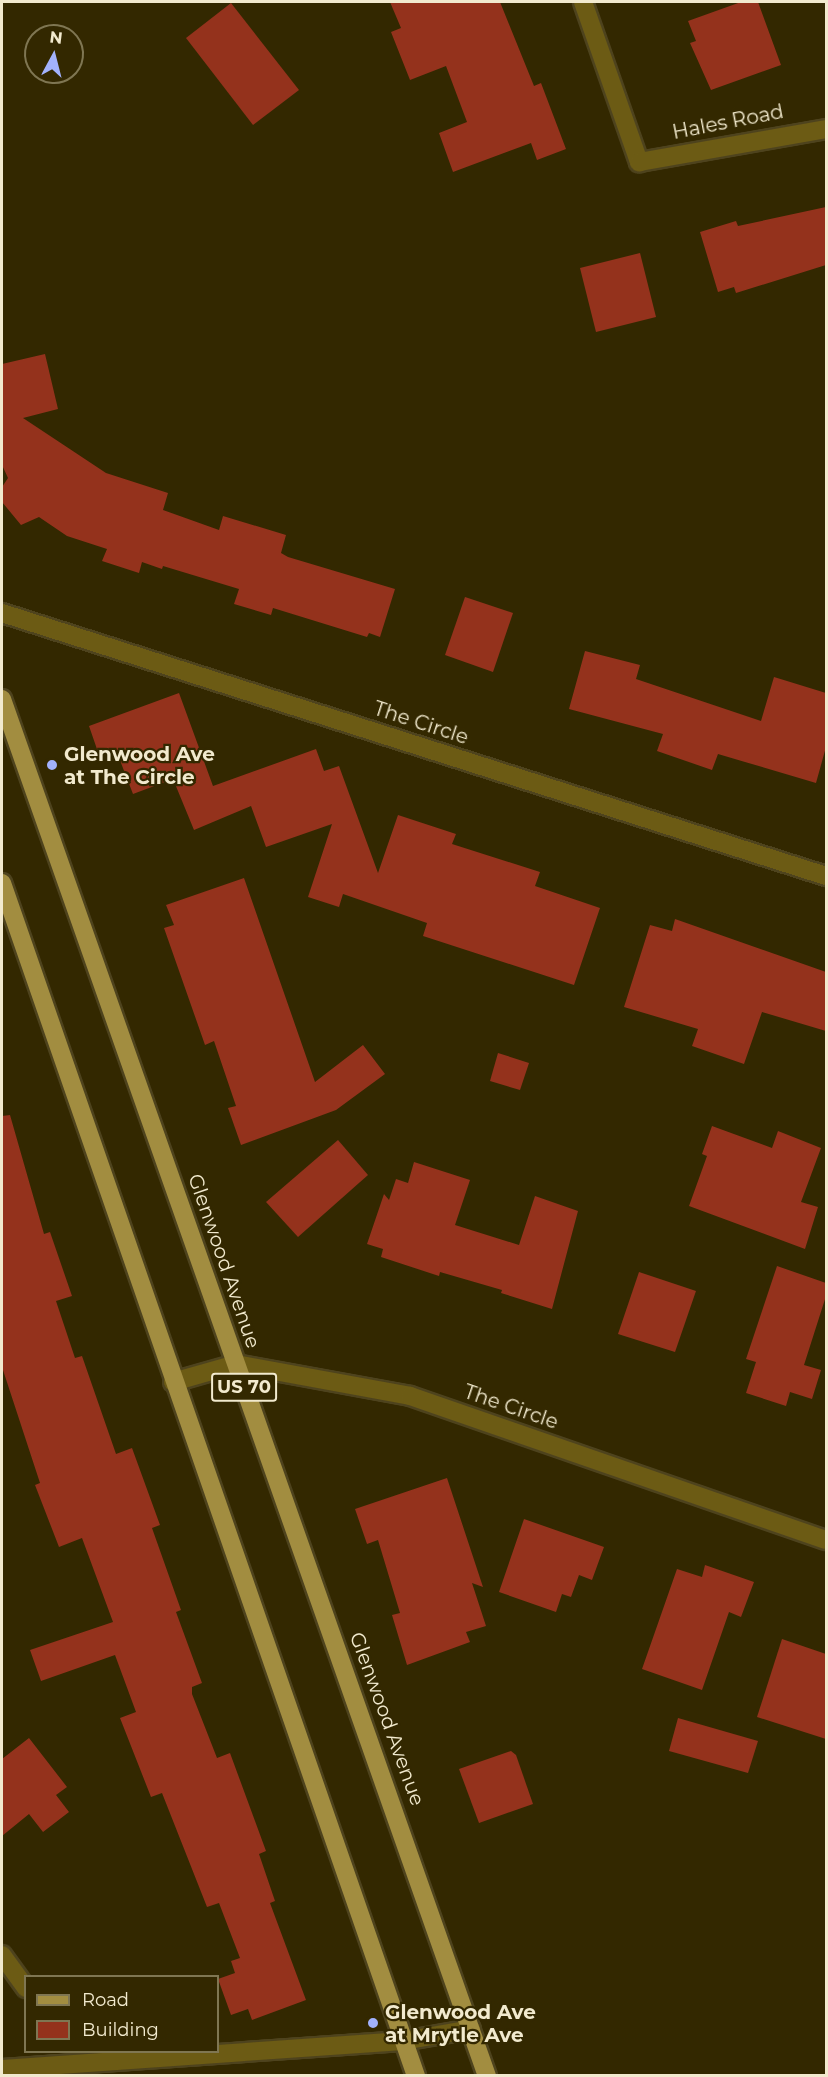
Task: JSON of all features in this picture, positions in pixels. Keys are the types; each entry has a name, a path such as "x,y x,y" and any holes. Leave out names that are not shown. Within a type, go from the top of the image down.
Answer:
{"main road":[{"name":"Glenwood Avenue","path":"2,699 488,2076"},
{"path":"2,883 173,1382 416,2076"}],"street":[{"name":"Hales Road","path":"583,2 639,162 826,129"},
{"name":"The Circle","path":"2,613 826,876"},
{"name":"The Circle","path":"173,1382 236,1364 410,1396 826,1540"},
{"path":"2,1955 24,1985"},
{"path":"219,2051 404,2041 471,2029"},
{"path":"2,2069 47,2071 77,2058 173,2053"}],"building":[{"path":"390,2 500,2 534,86 541,83 566,149 537,160 531,143 453,172 439,133 467,122 446,66 410,80 391,32 401,28"},
{"path":"741,2 758,2 781,65 711,90 690,43 696,41 688,21"},
{"path":"231,3 299,90 253,125 186,38"},
{"path":"826,207 826,265 736,293 734,287 718,292 700,232 736,221 738,226"},
{"path":"640,253 656,317 596,332 580,268"},
{"path":"45,354 58,409 23,418 106,473 168,493 163,510 219,530 223,516 286,535 281,553 288,557 395,589 380,637 369,633 367,637 273,608 271,615 234,604 239,589 163,566 162,569 142,562 139,573 102,561 107,549 67,536 39,517 21,525 2,502 2,487 8,478 2,465 2,364"},
{"path":"465,597 513,613 493,672 445,655"},
{"path":"585,651 640,665 636,679 761,721 774,677 826,693 826,747 816,783 718,754 712,770 657,751 663,734 569,709"},
{"path":"179,693 213,786 316,749 324,771 339,766 378,873 398,815 456,834 452,844 540,872 535,886 600,908 574,985 423,936 427,923 343,894 339,907 308,897 332,824 266,847 251,806 194,830 173,779 133,794 116,750 99,755 89,726"},
{"path":"244,878 315,1082 363,1045 385,1074 336,1110 241,1145 228,1108 236,1106 214,1041 205,1045 164,928 174,925 166,905"},
{"path":"675,919 826,972 826,1031 762,1012 744,1064 692,1046 698,1029 624,1007 650,925 672,931"},
{"path":"498,1053 529,1063 520,1090 490,1081"},
{"path":"10,1115 44,1234 50,1232 72,1296 56,1301 75,1358 82,1356 116,1454 132,1448 160,1525 152,1528 181,1610 176,1612 202,1683 192,1687 192,1694 217,1758 230,1753 266,1851 259,1854 275,1901 270,1903 306,2000 252,2020 248,2009 231,2015 219,1979 235,1973 231,1961 240,1958 219,1903 207,1907 162,1793 151,1797 120,1718 136,1712 115,1655 41,1681 30,1650 113,1622 82,1538 59,1547 35,1485 40,1483 2,1367 2,1116"},
{"path":"712,1126 772,1148 778,1131 821,1148 801,1202 818,1207 805,1249 689,1206 707,1156 702,1154"},
{"path":"338,1140 368,1175 298,1237 266,1202"},
{"path":"414,1162 470,1180 455,1225 519,1245 535,1196 578,1211 552,1309 501,1293 502,1290 440,1272 439,1276 381,1257 383,1249 367,1244 384,1194 389,1200 396,1179 408,1183"},
{"path":"777,1266 826,1283 826,1296 804,1365 821,1370 812,1399 790,1392 786,1406 746,1393 756,1362 746,1359"},
{"path":"639,1272 696,1291 675,1352 618,1334"},
{"path":"447,1478 483,1587 472,1583 486,1626 466,1632 470,1642 407,1665 392,1615 400,1613 378,1540 367,1544 355,1509"},
{"path":"524,1519 604,1547 592,1580 579,1575 571,1597 562,1594 556,1612 499,1592"},
{"path":"705,1565 754,1582 741,1617 729,1612 702,1690 642,1669 677,1569 702,1577"},
{"path":"782,1639 826,1654 826,1739 757,1717"},
{"path":"678,1718 758,1741 748,1773 669,1751"},
{"path":"29,1738 67,1787 56,1795 69,1812 43,1832 29,1814 2,1836 2,1759"},
{"path":"511,1751 516,1755 533,1804 479,1823 459,1769"}],"place":[{"name":"Glenwood Ave at The Circle","path":"52,765"},
{"name":"Glenwood Ave at Mrytle Ave","path":"373,2023"}]}
